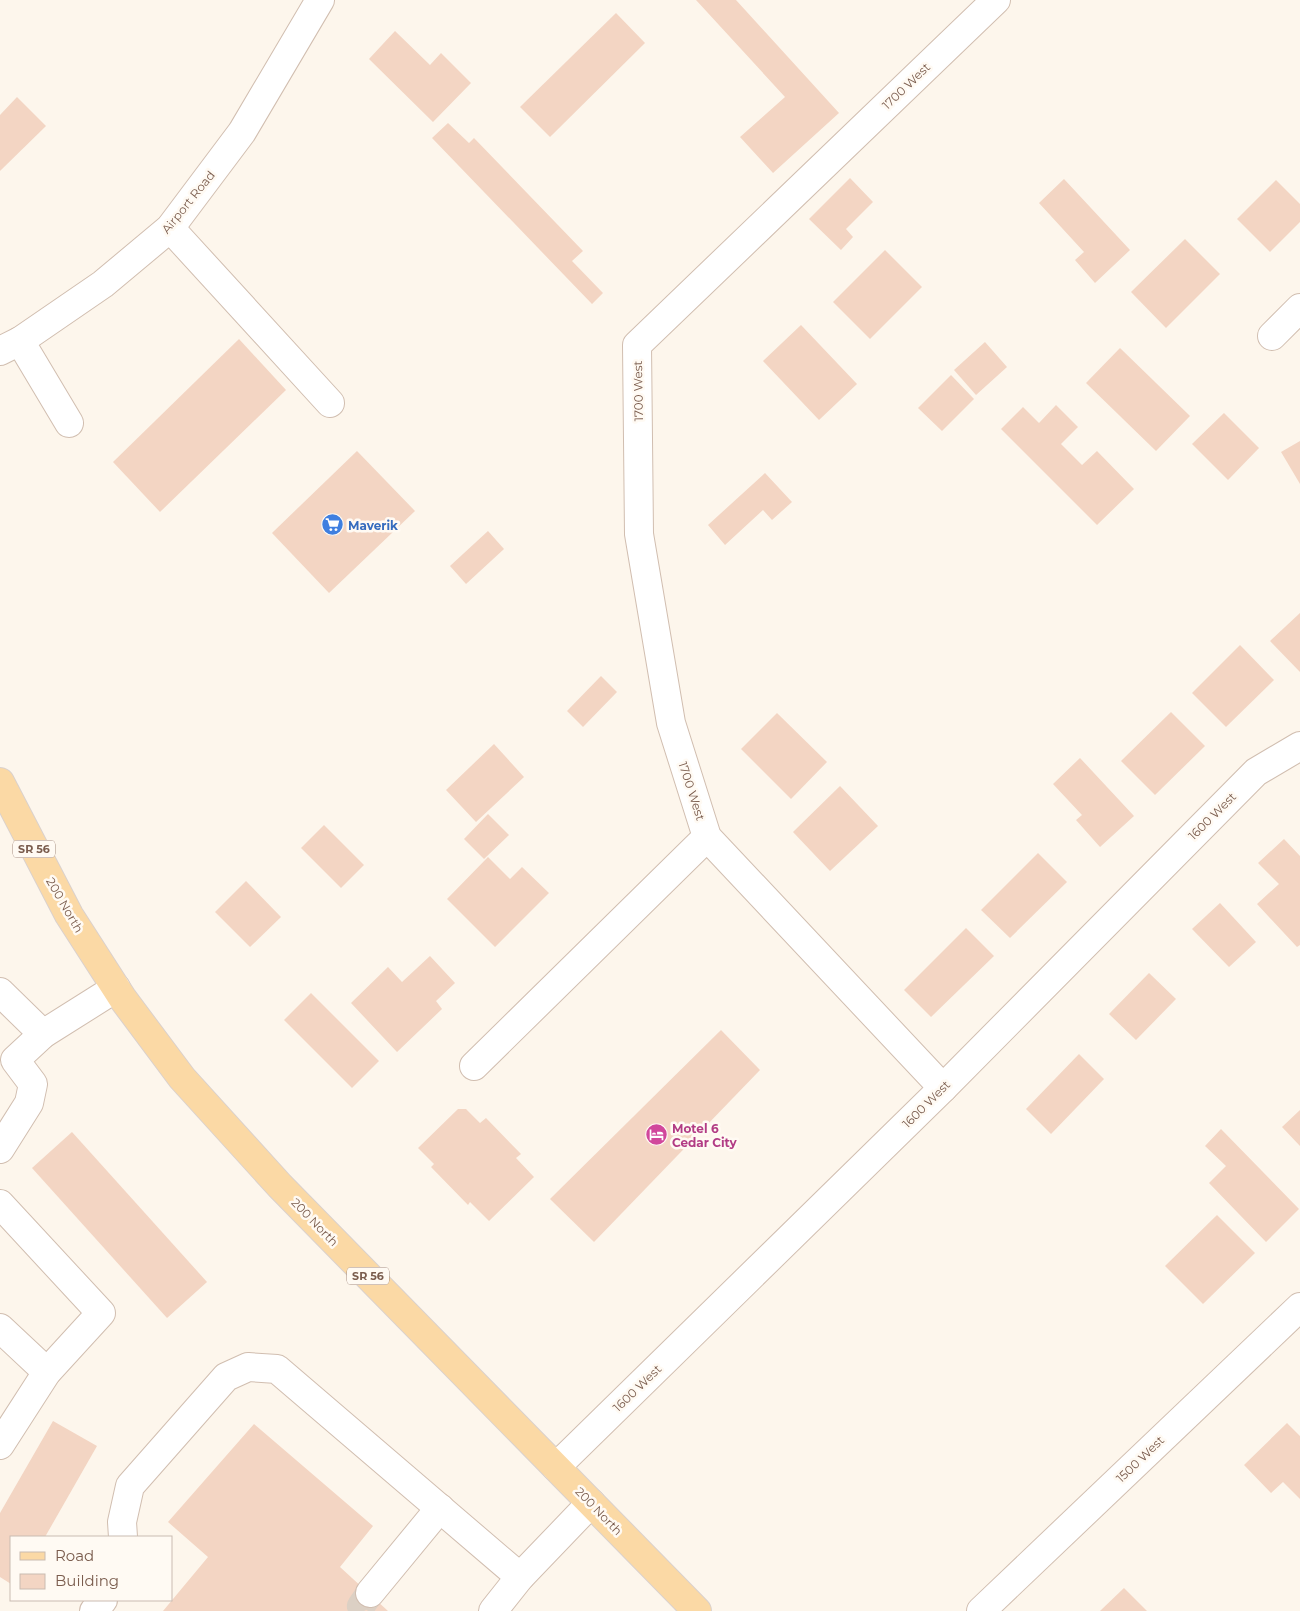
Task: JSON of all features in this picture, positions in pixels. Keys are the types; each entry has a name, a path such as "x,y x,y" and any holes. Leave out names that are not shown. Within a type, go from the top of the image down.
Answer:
{"main road":[{"name":"200 North","path":"0,782 69,915 116,988 182,1078 280,1186 697,1611"}],"street":[{"name":"Airport Road","path":"10,346 103,284 170,228 242,132 320,0"},
{"name":"1700 West","path":"943,1088 707,837 671,723 639,534 637,345 996,0"},
{"path":"170,228 330,403"},
{"path":"1272,336 1300,308"},
{"path":"10,346 69,423"},
{"name":"1600 West","path":"556,1467 943,1088 1256,772 1300,746"},
{"name":"1700 West","path":"474,1066 707,837"},
{"path":"0,1149 29,1103 33,1084 5,1060 116,988"},
{"path":"0,992 44,1034"},
{"path":"0,1204 101,1313 47,1372 0,1445"},
{"name":"1500 West","path":"981,1611 1300,1307"},
{"path":"0,1328 47,1372"},
{"path":"122,1536 122,1522 130,1486 226,1377 248,1367 278,1369 520,1577"},
{"path":"493,1611 520,1577 591,1503"},
{"path":"370,1592 440,1508"},
{"path":"94,1611 102,1601"}],"building":[{"path":"696,0 736,0 839,113 773,173 740,137 785,97"},
{"path":"616,13 645,43 550,137 520,107"},
{"path":"395,31 430,65 441,53 471,83 433,122 369,59"},
{"path":"17,97 46,126 0,171 0,115"},
{"path":"448,123 469,143 474,138 583,251 572,261 603,293 592,304 432,138"},
{"path":"850,178 873,202 846,229 853,237 841,250 809,219"},
{"path":"1064,179 1130,250 1095,283 1075,260 1084,252 1039,203"},
{"path":"1276,180 1300,204 1300,222 1270,252 1237,219"},
{"path":"1185,239 1220,274 1166,328 1131,292"},
{"path":"885,250 922,287 870,339 833,302"},
{"path":"801,325 857,384 819,420 763,361"},
{"path":"239,339 286,390 160,512 113,462"},
{"path":"985,342 1007,367 976,395 954,370"},
{"path":"1120,348 1190,416 1156,451 1086,383"},
{"path":"951,375 974,399 942,431 918,408"},
{"path":"1056,405 1078,427 1061,444 1082,465 1097,451 1134,489 1097,525 1001,429 1023,407 1039,423"},
{"path":"1224,413 1259,448 1228,480 1192,444"},
{"path":"1300,441 1300,484 1281,452"},
{"path":"357,451 415,511 329,593 272,533"},
{"path":"765,473 792,502 772,520 763,510 725,545 708,525"},
{"path":"488,531 504,549 466,584 450,566"},
{"path":"1300,613 1300,672 1270,641"},
{"path":"1240,645 1274,680 1226,727 1192,693"},
{"path":"601,676 617,692 583,727 567,711"},
{"path":"1171,712 1205,746 1155,795 1121,761"},
{"path":"777,713 827,762 791,799 741,749"},
{"path":"494,744 524,777 476,822 446,790"},
{"path":"1080,758 1134,816 1100,847 1076,820 1082,815 1053,784"},
{"path":"840,786 878,826 830,871 793,832"},
{"path":"488,814 509,835 484,859 464,839"},
{"path":"324,825 364,865 341,888 301,848"},
{"path":"1284,839 1300,856 1300,945 1297,947 1257,904 1279,884 1258,863"},
{"path":"1038,853 1067,882 1010,938 981,910"},
{"path":"488,857 510,879 522,867 549,893 495,947 447,899"},
{"path":"246,881 281,917 250,947 215,912"},
{"path":"1220,903 1256,942 1229,967 1192,929"},
{"path":"966,928 994,956 931,1017 904,990"},
{"path":"430,956 455,983 436,1001 442,1009 397,1052 351,1003 388,967 402,982"},
{"path":"1149,973 1176,999 1136,1040 1109,1014"},
{"path":"311,993 379,1061 352,1088 284,1020"},
{"name":"Motel 6 Cedar City","path":"721,1030 760,1070 594,1242 550,1199"},
{"path":"1079,1054 1104,1079 1051,1134 1026,1109"},
{"path":"458,1109 466,1109 480,1123 486,1118 521,1154 516,1158 534,1177 489,1221 470,1202 468,1205 431,1167 434,1164 418,1148"},
{"path":"1300,1110 1300,1146 1282,1127"},
{"path":"1221,1129 1299,1209 1266,1242 1209,1183 1226,1166 1205,1146"},
{"path":"72,1132 207,1282 167,1318 32,1168"},
{"path":"1217,1215 1255,1253 1203,1304 1165,1266"},
{"path":"53,1421 97,1446 46,1536 10,1536 10,1583 0,1577 0,1513"},
{"path":"1287,1423 1300,1436 1300,1499 1283,1482 1271,1493 1244,1465"},
{"path":"254,1424 373,1526 340,1567 388,1611 163,1611 208,1557 168,1522"},
{"path":"1124,1588 1147,1611 1100,1611"}],"tunnel":[{"path":"364,1611 361,1606 370,1593"}],"place":[{"name":"Maverik","path":"332,525"},
{"name":"Motel 6 Cedar City","path":"656,1135"}]}
